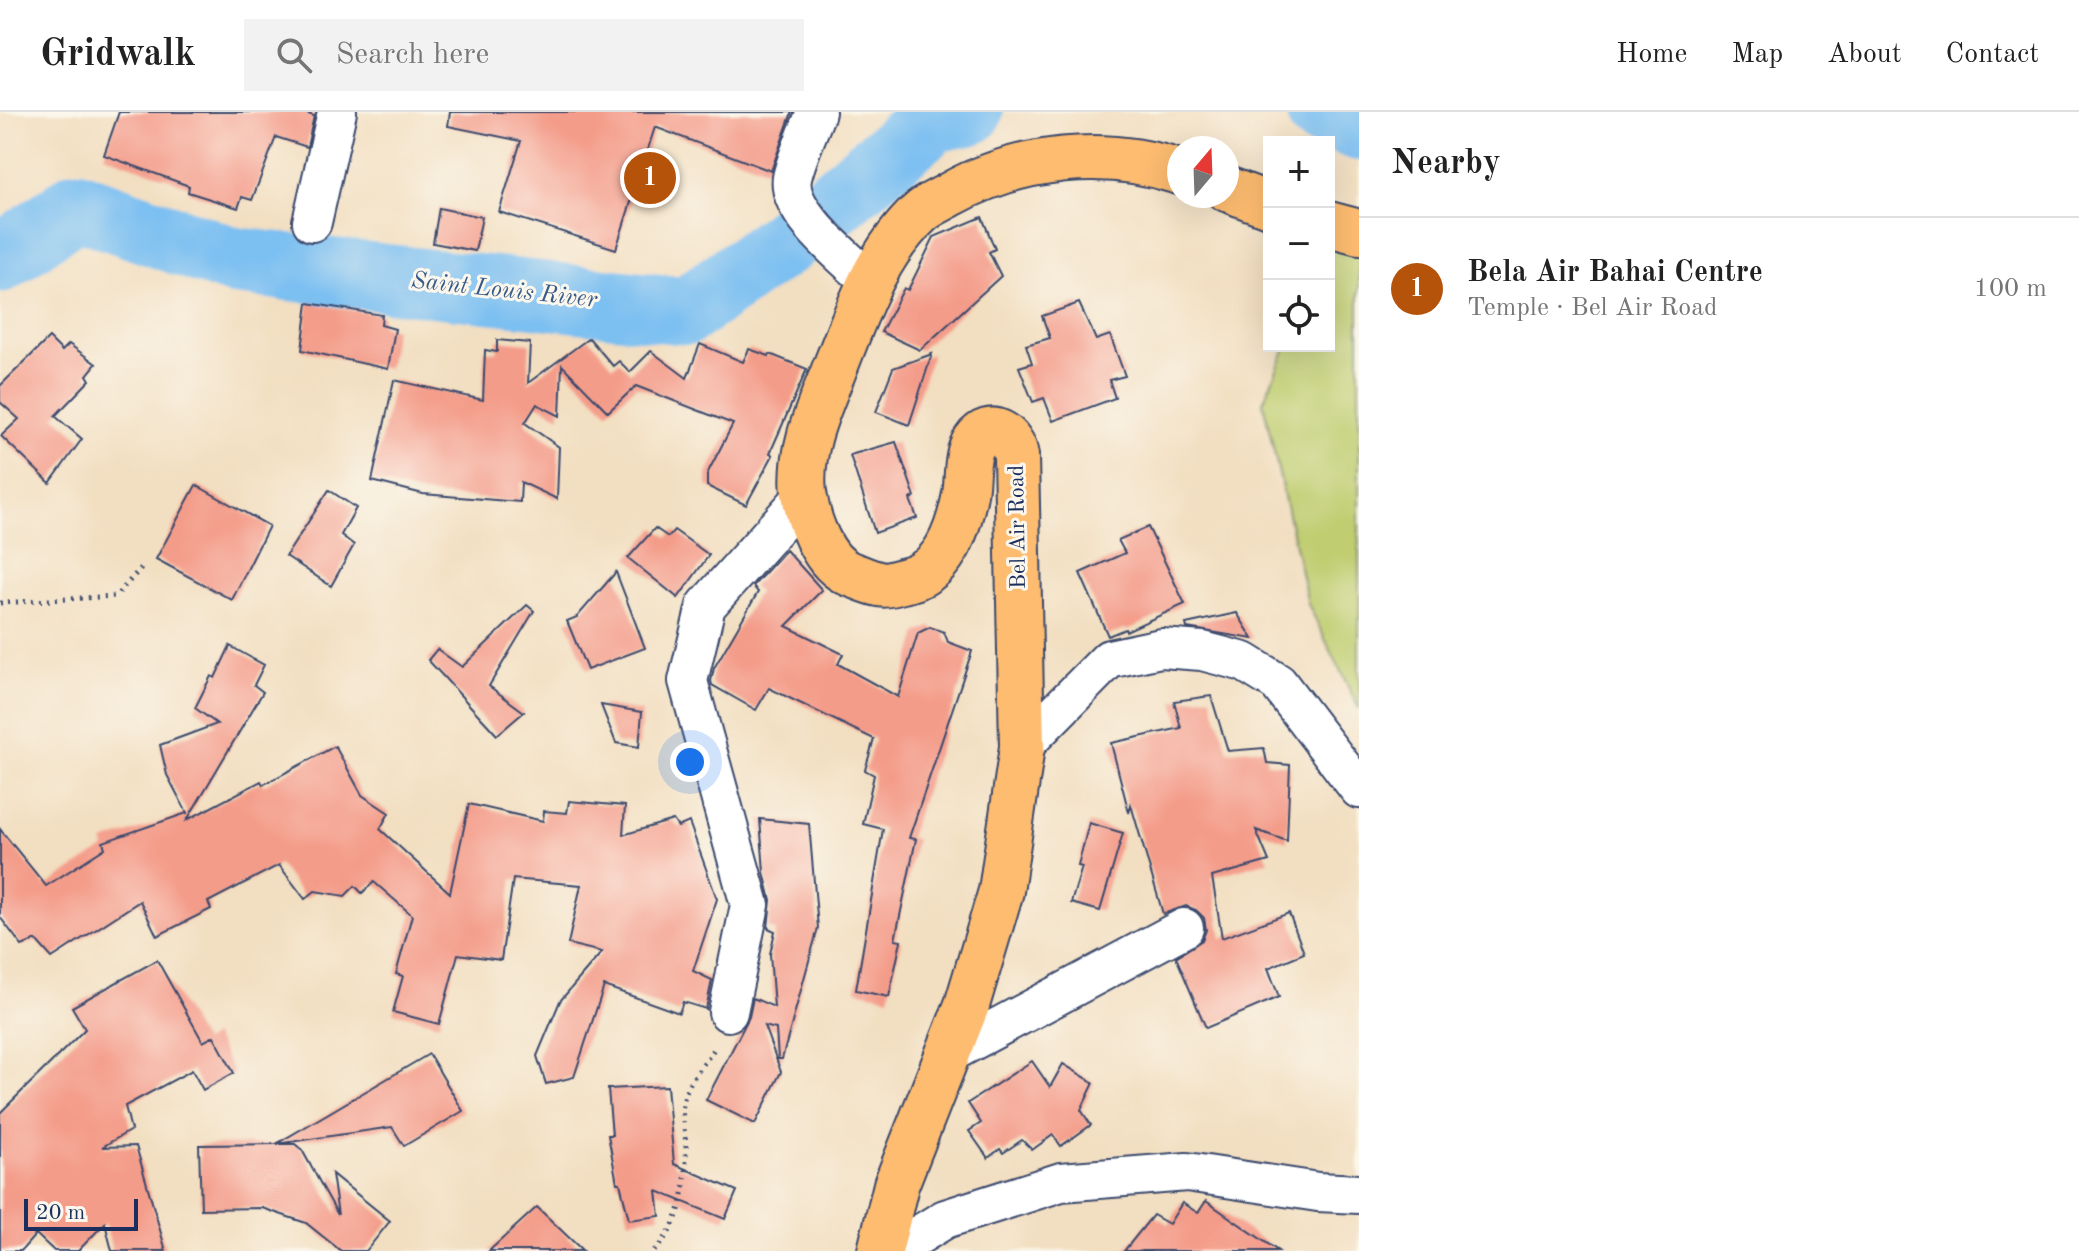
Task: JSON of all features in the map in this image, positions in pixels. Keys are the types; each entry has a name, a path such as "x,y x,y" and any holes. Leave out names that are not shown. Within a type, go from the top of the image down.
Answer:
{"main road":[{"name":"Bel Air Road","path":"880,1251 896,1185 967,1005 1001,891 1022,747 1015,445 1010,438 993,431 984,433 975,441 952,540 935,566 913,580 881,585 843,571 828,556 814,530 805,495 803,460 818,411 870,281 891,248 921,212 980,181 1017,168 1063,159 1112,158 1167,168"},
{"path":"1239,194 1263,203"},
{"path":"1335,226 1359,232"}],"street":[{"path":"312,222 337,112"},
{"path":"816,112 791,180 797,204 822,237 870,281"},
{"path":"728,1012 750,905 688,681 706,606 805,495"},
{"path":"1022,747 1109,659 1161,648 1202,651 1244,662 1278,683 1359,789"},
{"path":"948,1054 1184,928"},
{"path":"893,1251 945,1219 1061,1182 1187,1172 1318,1192 1359,1194"}],"path":[{"path":"0,603 116,596 141,568"},
{"path":"654,1251 670,1234 680,1213 685,1186 686,1149 682,1108 688,1083 714,1049 728,1012"}],"green space":[{"path":"1335,240 1359,241 1359,709 1308,604 1263,402 1284,352 1335,352"}],"building":[{"path":"119,112 302,112 314,116 307,147 276,137 252,200 242,197 238,208 188,192 189,186 104,155"},
{"path":"450,112 792,112 771,171 655,127 616,249 499,212 521,141 448,126"},
{"path":"439,208 482,217 475,251 433,243"},
{"path":"982,217 995,249 989,252 1001,276 920,350 881,332 904,288 908,290 934,237"},
{"path":"308,303 382,315 381,325 395,329 388,369 302,350"},
{"path":"1079,303 1096,340 1110,335 1125,376 1109,380 1115,398 1053,421 1044,398 1033,402 1019,367 1032,363 1026,345 1050,338 1042,316"},
{"path":"49,338 62,351 69,344 96,364 87,375 90,380 55,416 82,439 50,483 1,436 19,419 0,402 0,386"},
{"path":"589,338 613,366 619,361 630,372 651,351 687,378 700,344 743,362 749,349 807,369 770,453 773,455 746,505 707,486 707,474 733,424 636,386 608,412 562,365 560,416 537,404 525,423 559,447 557,499 521,482 520,502 423,494 372,481 394,380 483,400 485,350 497,352 497,340 530,343 528,383"},
{"path":"932,354 909,425 876,412 893,368"},
{"path":"896,442 915,497 910,499 917,518 875,533 850,455"},
{"path":"196,485 269,526 232,600 156,559"},
{"path":"329,490 356,508 341,535 354,545 331,586 286,556"},
{"path":"1148,527 1185,604 1108,636 1080,573 1125,553 1118,540"},
{"path":"655,528 668,537 674,530 709,555 678,598 628,558"},
{"path":"786,550 822,590 786,626 843,654 838,664 898,697 918,633 930,627 944,632 948,642 972,651 909,838 916,839 895,940 901,941 889,997 856,990 883,829 863,824 874,775 865,770 874,739 769,688 756,710 712,685 711,681 714,668 758,592 753,586"},
{"path":"616,572 645,648 587,670 567,621 577,617"},
{"path":"527,605 534,611 489,686 524,712 497,735 428,660 437,649 462,667"},
{"path":"1237,613 1253,639 1187,628 1186,624"},
{"path":"230,646 264,665 254,685 263,692 187,820 261,781 263,785 335,746 362,795 389,813 380,829 450,893 469,804 543,821 544,811 567,813 569,801 625,806 623,835 673,820 678,827 689,822 717,899 693,971 712,980 706,1009 683,1002 679,1013 604,986 574,1077 546,1084 537,1056 560,1001 602,952 568,944 581,885 513,879 501,960 458,954 439,1024 393,1012 403,976 396,974 412,915 374,882 362,893 355,886 345,896 315,891 305,899 279,865 208,902 211,909 157,936 140,901 52,958 36,940 22,946 0,917 0,829 46,886 105,848 103,842 187,813 167,775 160,745 217,724 195,708 211,676 215,678"},
{"path":"1211,696 1228,751 1264,748 1267,763 1290,765 1287,841 1256,830 1269,861 1212,877 1222,938 1289,913 1304,953 1268,968 1279,997 1206,1028 1176,957 1202,940 1206,930 1204,918 1186,906 1163,914 1131,805 1129,813 1111,743 1181,728 1174,701"},
{"path":"601,705 642,712 639,747 616,743"},
{"path":"760,819 809,824 818,928 782,1059 778,1059 776,1029 764,1026 781,1072 755,1124 706,1100 749,1017 753,998 774,1007 770,954 775,931 768,928 771,900 764,872"},
{"path":"1089,823 1123,833 1100,911 1071,903 1082,867 1078,866"},
{"path":"157,960 203,1042 214,1036 234,1073 203,1090 192,1070 125,1106 131,1130 102,1147 136,1146 166,1251 112,1251 105,1223 78,1251 54,1251 36,1234 21,1251 0,1251 0,1113 85,1029 72,1007"},
{"path":"429,1054 463,1111 404,1146 392,1127 276,1144"},
{"path":"1032,1061 1050,1087 1063,1064 1094,1083 1081,1110 1091,1125 1061,1146 1053,1135 1032,1150 1022,1140 1003,1153 1000,1149 988,1158 969,1131 981,1123 968,1103"},
{"path":"667,1086 674,1164 737,1191 725,1219 657,1191 660,1216 629,1220 620,1183 617,1183 608,1135 612,1135 608,1089"},
{"path":"295,1144 302,1150 338,1215 332,1174 390,1221 366,1251 341,1251 306,1223 262,1208 201,1209 199,1145"},
{"path":"1206,1201 1278,1251 1124,1251 1153,1215 1169,1224 1182,1203 1198,1213"},
{"path":"537,1207 583,1251 489,1251"}],"waterway":[{"name":"Saint Louis River","path":"0,259 77,205 234,261 686,311 785,242 933,119 969,112"},
{"name":"Saint Louis River","path":"1320,112 1359,127"}],"place":[{"name":"Bela Air Bahai Centre","path":"650,178"}]}
